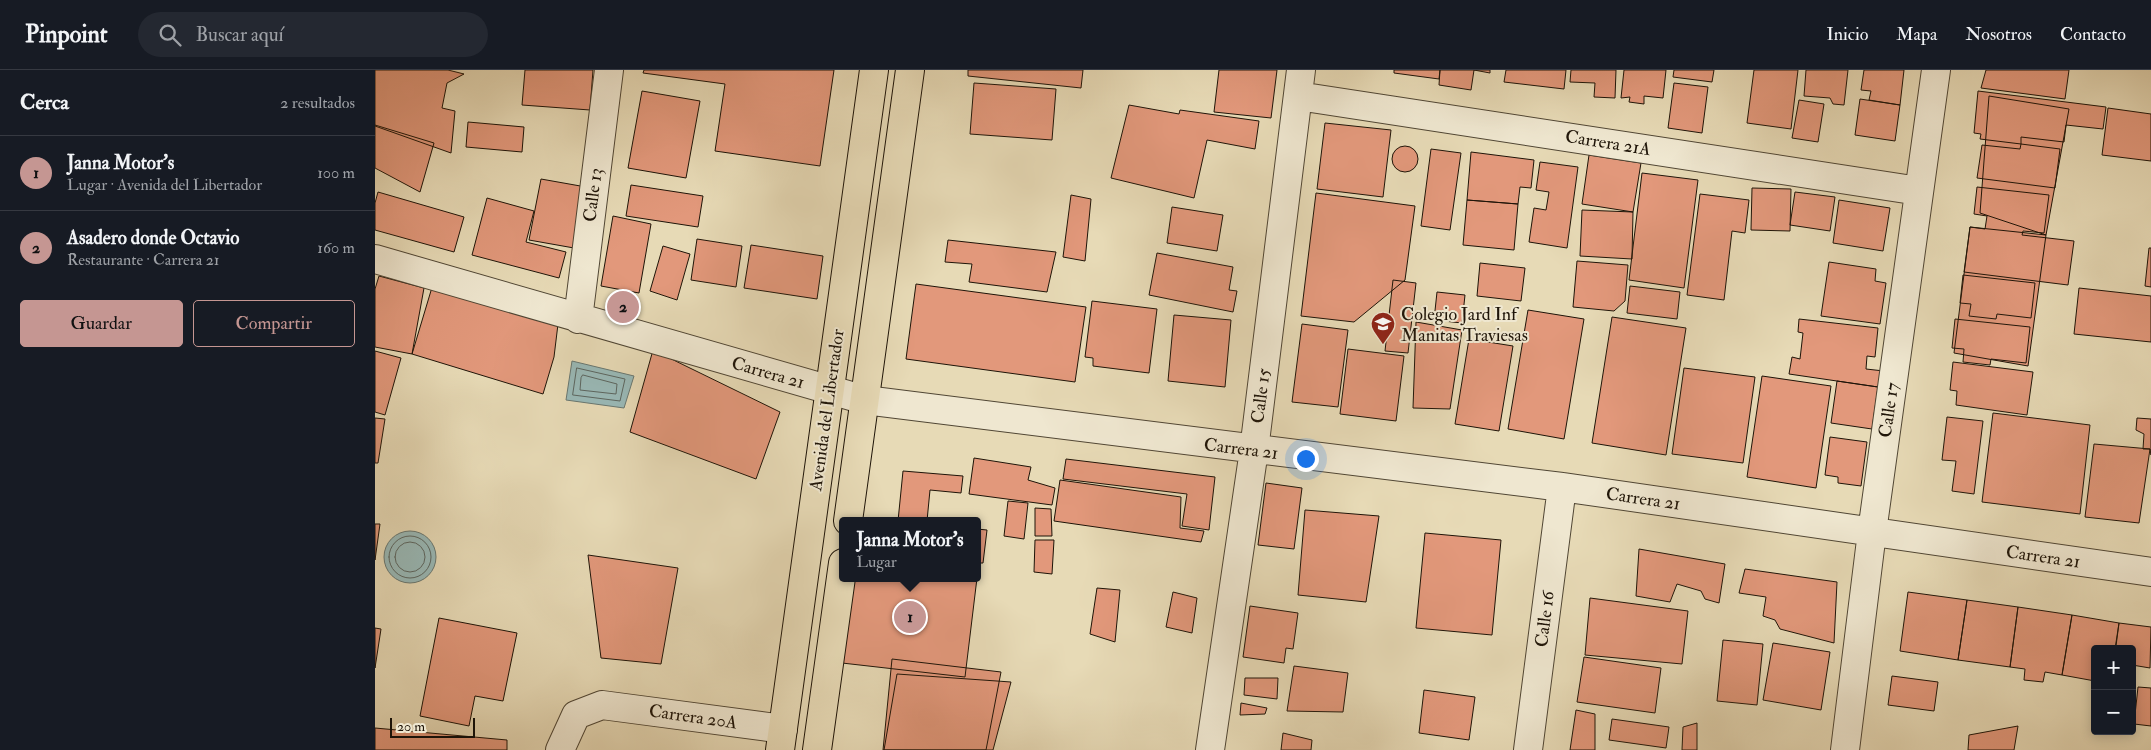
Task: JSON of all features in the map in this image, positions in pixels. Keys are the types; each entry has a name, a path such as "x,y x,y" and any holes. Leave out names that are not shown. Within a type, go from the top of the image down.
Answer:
{"main road":[{"name":"Avenida del Libertador","path":"782,739 874,70"},
{"name":"Avenida del Libertador","path":"849,517 910,70"},
{"path":"817,750 840,582"}],"street":[{"name":"Calle 13","path":"578,319 609,70"},
{"name":"Calle 17","path":"1845,750 1872,532 1936,70"},
{"name":"Carrera 21A","path":"1299,83 1919,191"},
{"name":"Calle 15","path":"1209,750 1254,450 1299,83"},
{"name":"Carrera 21","path":"375,259 578,319 865,400 1562,488 2151,572"},
{"name":"Calle 16","path":"1528,750 1562,488"},
{"name":"Carrera 20A","path":"559,750 576,715 602,705 782,739"}],"water":[{"path":"572,361 634,376 624,408 566,400"},
{"path":"405,531 415,531 424,535 432,543 436,557 432,571 424,579 415,583 405,583 396,579 388,571 384,562 384,552 388,543 396,535"}],"building":[{"path":"375,70 448,70 464,74 447,83 442,108 455,111 451,153 375,126"},
{"path":"525,70 593,70 590,110 522,105"},
{"path":"644,70 834,70 820,166 715,151 725,84 643,73"},
{"path":"968,70 1083,70 1081,88 968,76"},
{"path":"1219,70 1277,70 1271,118 1214,112"},
{"path":"1394,70 1440,70 1439,79 1394,73"},
{"path":"1440,70 1474,70 1471,90 1439,85"},
{"path":"1474,70 1490,70 1490,73"},
{"path":"1506,70 1566,70 1564,89 1504,82"},
{"path":"1571,70 1616,70 1615,98 1594,97 1595,83 1570,82"},
{"path":"1624,70 1666,70 1663,98 1644,96 1644,104 1629,102 1630,97 1621,98"},
{"path":"1674,70 1714,70 1712,82 1673,77"},
{"path":"1754,70 1798,70 1791,129 1747,123"},
{"path":"1806,70 1848,70 1844,105 1833,104 1830,98 1804,96"},
{"path":"1864,70 1904,70 1900,105 1869,100 1871,91 1861,90"},
{"path":"1986,70 2069,70 2065,99 1981,88"},
{"path":"974,83 1056,89 1052,140 970,134"},
{"path":"1674,83 1708,87 1702,133 1668,128"},
{"path":"642,91 700,101 686,178 628,168"},
{"path":"1978,91 2106,107 2103,129 2066,125 2064,142 2021,137 2021,144 1980,139 1981,134 1974,133"},
{"path":"1989,96 2069,109 2046,235 1980,213"},
{"path":"1860,99 1900,105 1895,141 1855,135"},
{"path":"1799,100 1824,104 1818,142 1792,138"},
{"path":"1129,105 1179,114 1180,110 1259,121 1255,149 1207,140 1194,198 1111,178"},
{"path":"2108,108 2151,114 2151,161 2102,155"},
{"path":"468,122 524,127 522,152 466,147"},
{"path":"1325,123 1391,130 1383,197 1317,189"},
{"path":"375,125 434,143 420,192 375,168"},
{"path":"2021,144 2060,149 2055,188 1977,178 1982,145 2020,149"},
{"path":"1405,146 1414,150 1418,159 1414,168 1405,172 1396,168 1392,159 1396,150"},
{"path":"1431,149 1461,153 1450,230 1421,226"},
{"path":"1471,152 1534,160 1531,188 1520,187 1518,204 1467,200"},
{"path":"1589,155 1641,163 1633,212 1582,204"},
{"path":"1540,162 1578,167 1567,248 1529,242 1534,208 1546,210 1549,192 1536,190"},
{"path":"1642,173 1698,180 1684,288 1629,280"},
{"path":"541,179 586,187 574,248 529,240"},
{"path":"631,185 703,196 698,227 626,216"},
{"path":"1977,187 2049,195 2044,233 2023,231 2022,235 2074,241 2068,285 1964,272 1970,227 1985,229 1987,216 1974,214"},
{"path":"1752,188 1791,189 1790,231 1751,230"},
{"path":"378,192 464,217 454,252 375,230 375,203"},
{"path":"1795,192 1835,197 1830,231 1790,225"},
{"path":"1316,193 1415,206 1405,280 1354,322 1301,316"},
{"path":"1700,194 1749,200 1745,233 1732,231 1724,300 1687,295"},
{"path":"1071,195 1091,199 1085,261 1063,257"},
{"path":"487,198 534,211 526,242 566,252 559,278 472,255"},
{"path":"1467,200 1518,204 1514,250 1463,245"},
{"path":"1839,200 1890,208 1883,251 1833,243"},
{"path":"1172,207 1223,215 1217,251 1167,243"},
{"path":"1582,210 1633,212 1632,259 1580,256"},
{"path":"613,216 651,224 639,293 601,286"},
{"path":"1970,227 2046,235 2028,366 1954,353"},
{"path":"697,239 742,246 736,287 691,280"},
{"path":"948,240 1056,252 1047,292 969,282 972,264 945,262"},
{"path":"751,245 823,256 817,299 744,288"},
{"path":"663,246 690,254 677,300 650,291"},
{"path":"2149,248 2151,248 2151,287 2145,286"},
{"path":"1157,253 1233,267 1229,290 1237,291 1233,312 1149,295"},
{"path":"1577,261 1628,265 1625,301 1614,311 1573,307"},
{"path":"1829,262 1876,269 1875,281 1886,283 1880,324 1821,316"},
{"path":"1480,263 1525,268 1521,301 1477,296"},
{"path":"1963,275 2035,283 2031,318 1997,314 1996,319 1969,316 1971,304 1960,303"},
{"path":"379,276 424,288 412,354 375,347 375,289"},
{"path":"1393,280 1416,283 1408,353 1385,351"},
{"path":"433,284 558,324 554,357 543,394 412,354"},
{"path":"916,284 1086,307 1075,382 906,359"},
{"path":"1630,286 1680,292 1677,319 1627,313"},
{"path":"2079,288 2151,296 2151,342 2074,334"},
{"path":"1437,292 1465,295 1462,323 1434,320"},
{"path":"1092,301 1157,309 1149,373 1093,366 1093,358 1085,357"},
{"path":"1528,310 1584,319 1564,439 1508,429"},
{"path":"1174,315 1231,320 1225,387 1168,381"},
{"path":"1612,317 1686,328 1666,455 1592,443"},
{"path":"1799,319 1878,328 1875,357 1867,356 1866,369 1884,371 1878,387 1789,374 1792,357 1800,359 1803,333 1798,332"},
{"path":"1955,319 2030,327 2026,363 1991,359 1990,365 1963,362 1964,349 1952,348"},
{"path":"1416,322 1462,330 1450,409 1413,408"},
{"path":"1302,324 1348,330 1338,407 1292,402"},
{"path":"1469,339 1513,346 1499,431 1455,424"},
{"path":"1348,349 1404,356 1396,421 1340,414"},
{"path":"653,350 780,412 756,479 630,432"},
{"path":"375,351 401,358 385,415 375,412"},
{"path":"1953,362 2033,372 2027,415 1956,405 1957,391 1950,390"},
{"path":"1684,368 1755,377 1743,463 1672,454"},
{"path":"1762,376 1831,386 1816,488 1747,477"},
{"path":"1837,381 1878,387 1872,429 1831,423"},
{"path":"1993,413 2090,425 2080,514 1982,502"},
{"path":"1947,417 1983,421 1974,494 1952,491 1956,461 1942,460"},
{"path":"375,418 385,419 378,463 375,463"},
{"path":"2137,418 2151,419 2151,455 2150,449 2143,449 2144,434 2136,430"},
{"path":"1830,437 1867,442 1861,486 1838,483 1838,477 1825,475"},
{"path":"2094,444 2150,449 2139,523 2085,517"},
{"path":"974,458 1031,467 1028,480 1055,488 1052,505 969,494"},
{"path":"1066,459 1215,477 1209,530 1182,526 1187,494 1063,479"},
{"path":"903,471 963,476 961,493 930,490 927,517 898,517"},
{"path":"1060,480 1181,497 1180,528 1204,531 1201,542 1054,521"},
{"path":"1266,483 1302,488 1294,549 1258,545"},
{"path":"1008,501 1028,503 1024,539 1004,536"},
{"path":"1035,508 1051,509 1052,536 1035,536"},
{"path":"1305,510 1379,516 1366,602 1298,595"},
{"path":"375,524 380,524 375,560"},
{"path":"981,529 987,530 983,563 981,563"},
{"path":"1425,533 1501,540 1492,635 1416,628"},
{"path":"1035,540 1054,540 1052,574 1034,572"},
{"path":"1639,549 1725,564 1719,603 1705,599 1701,591 1677,584 1670,602 1636,596"},
{"path":"588,555 678,568 661,664 601,658"},
{"path":"1745,569 1837,582 1834,643 1780,629 1775,620 1763,616 1766,597 1739,593"},
{"path":"852,582 977,582 965,677 842,663"},
{"path":"1097,588 1120,590 1115,642 1090,634"},
{"path":"1173,592 1197,598 1192,633 1166,627"},
{"path":"1908,592 1967,600 1958,660 1900,651"},
{"path":"1590,598 1688,611 1682,664 1585,655"},
{"path":"1967,600 2018,607 2010,667 1958,660"},
{"path":"1250,606 1298,613 1293,649 1286,648 1284,663 1243,657"},
{"path":"2018,607 2072,615 2062,675 2045,672 2043,682 2024,680 2025,669 2010,667"},
{"path":"2072,615 2119,623 2116,645 2091,645 2091,680 2062,675"},
{"path":"439,618 517,633 503,701 475,696 469,726 420,716"},
{"path":"2119,623 2151,627 2150,668 2136,666 2136,645 2116,645"},
{"path":"375,628 381,629 375,668"},
{"path":"1723,640 1763,644 1757,705 1717,701"},
{"path":"1773,643 1830,652 1821,710 1763,700"},
{"path":"1584,657 1661,668 1655,713 1577,702"},
{"path":"892,659 1001,672 986,750 883,750"},
{"path":"1294,666 1348,673 1343,712 1287,711"},
{"path":"897,674 1011,682 993,750 884,750"},
{"path":"1892,676 1938,682 1934,711 1888,705"},
{"path":"1245,678 1278,678 1277,699 1244,695"},
{"path":"2138,687 2151,688 2151,726 2136,724"},
{"path":"1424,690 1475,697 1469,740 1419,733"},
{"path":"1241,703 1267,708 1265,714 1240,715"},
{"path":"1576,710 1595,714 1595,750 1570,750"},
{"path":"1612,719 1669,727 1666,748 1609,740"},
{"path":"1697,723 1697,750 1682,750 1683,727"},
{"path":"2018,726 2014,750 1968,750 1969,735"},
{"path":"375,728 507,740 507,750 375,750"},
{"path":"1283,733 1312,740 1311,750 1281,750"}],"place":[{"name":"Asadero donde Octavio","path":"623,307"},
{"name":"Colegio Jard Inf Manitas Traviesas","path":"1383,345"},
{"name":"Janna Motor's","path":"910,617"}]}
